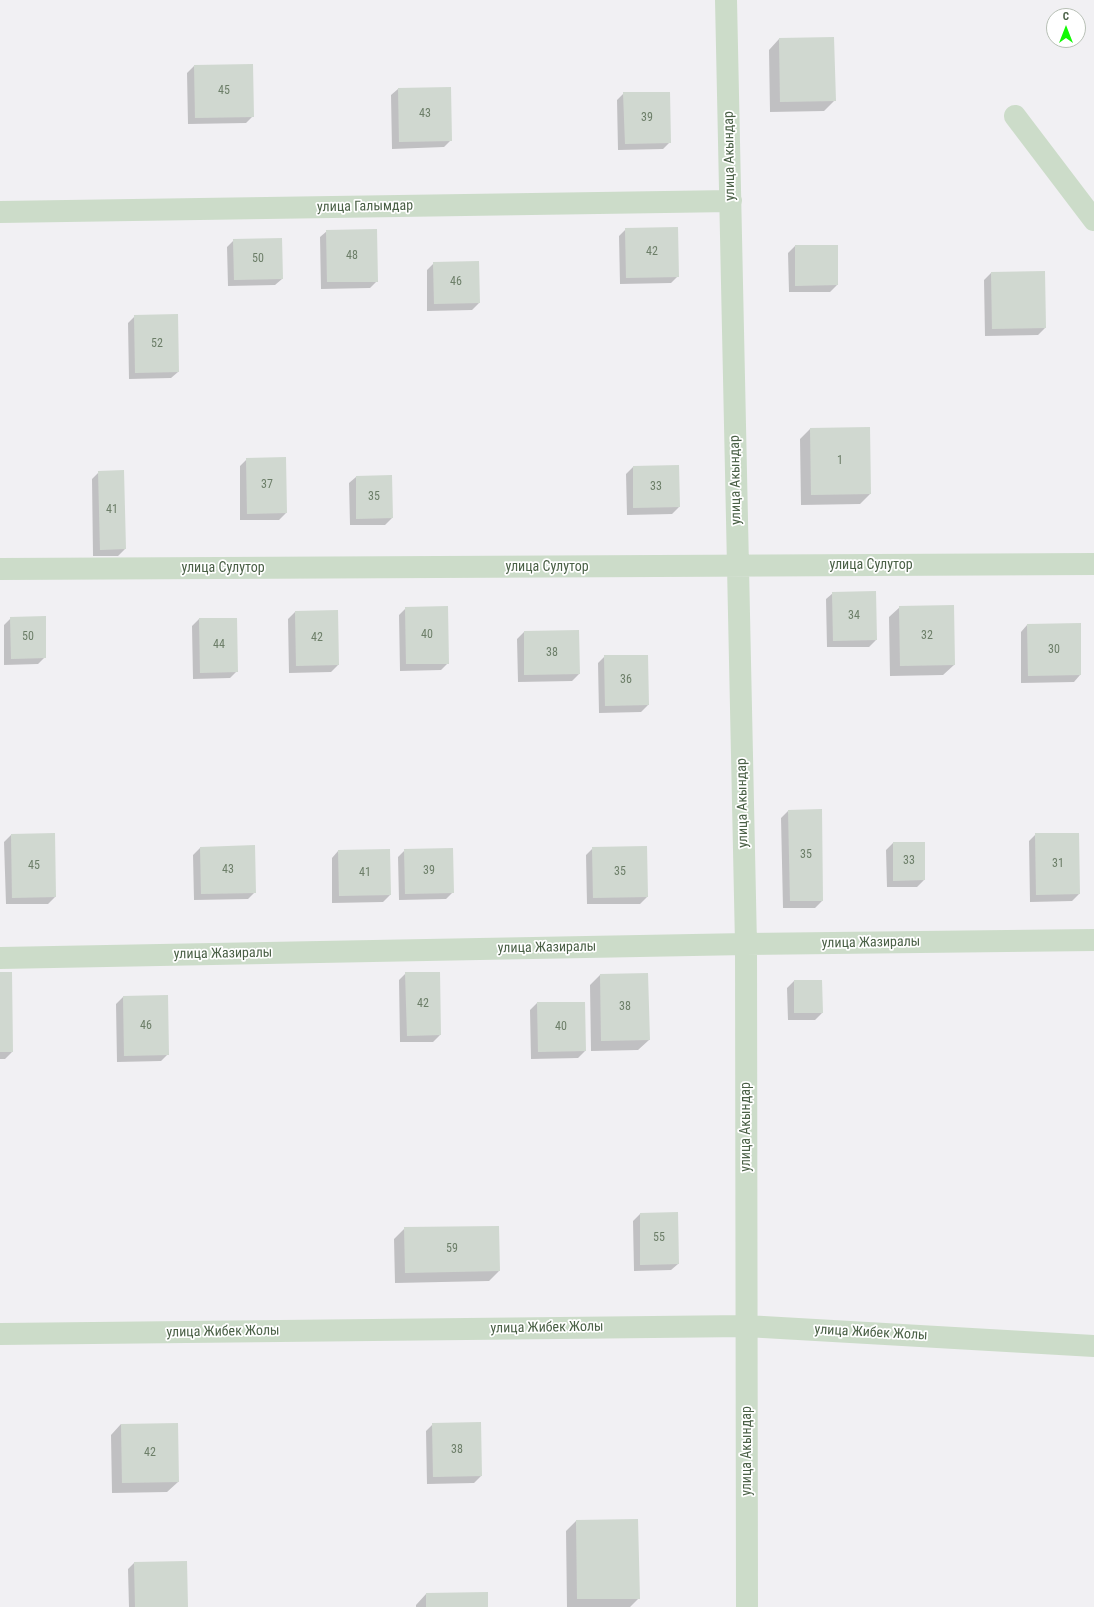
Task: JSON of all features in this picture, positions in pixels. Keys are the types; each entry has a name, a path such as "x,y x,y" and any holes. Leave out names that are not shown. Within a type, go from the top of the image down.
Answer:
{"street":[{"name":"улица Акындар","path":"726,0 746,944 747,1607"},
{"path":"1016,116 1094,220"},
{"name":"улица Галымдар","path":"0,212 730,201"},
{"name":"улица Сулутор","path":"0,569 1094,564"},
{"name":"улица Жазиралы","path":"0,958 746,944 1094,940"},
{"name":"улица Жибек Жолы","path":"0,1334 746,1326 1094,1346"}],"building":[{"path":"834,37 836,101 780,102 779,38"},
{"path":"253,64 254,117 195,118 194,65"},
{"path":"451,87 452,141 399,142 398,88"},
{"path":"623,92 670,92 671,143 625,144"},
{"path":"678,227 679,277 626,278 625,228"},
{"path":"377,229 378,282 327,282 326,230"},
{"path":"282,238 283,279 234,280 233,239"},
{"path":"795,245 838,245 838,285 795,286"},
{"path":"479,261 480,303 434,304 433,262"},
{"path":"1045,271 1046,328 992,329 991,272"},
{"path":"178,314 179,372 135,373 134,315"},
{"path":"870,427 871,494 811,495 810,428"},
{"path":"286,457 287,513 247,514 246,458"},
{"path":"679,465 680,507 633,508 633,466"},
{"path":"124,470 126,549 100,550 98,471"},
{"path":"392,475 393,518 356,519 356,476"},
{"path":"876,591 877,640 833,641 832,592"},
{"path":"954,605 955,665 900,666 899,606"},
{"path":"448,606 449,664 406,664 405,607"},
{"path":"338,610 339,665 296,666 295,611"},
{"path":"46,616 46,658 11,659 10,617"},
{"path":"199,618 237,618 238,672 200,673"},
{"path":"1081,623 1081,675 1028,676 1027,624"},
{"path":"579,630 580,674 524,675 524,631"},
{"path":"604,655 648,655 649,705 605,706"},
{"path":"822,809 823,901 790,901 788,810"},
{"path":"55,833 56,897 12,898 11,834"},
{"path":"1035,833 1079,833 1080,894 1036,895"},
{"path":"893,842 925,842 925,880 893,881"},
{"path":"255,845 256,893 201,894 200,847"},
{"path":"647,846 648,897 593,898 592,847"},
{"path":"453,848 454,893 405,894 404,849"},
{"path":"390,849 391,895 339,896 338,850"},
{"path":"0,972 12,972 13,1052 0,1052"},
{"path":"405,972 440,972 441,1035 407,1036"},
{"path":"648,973 650,1040 601,1041 600,974"},
{"path":"794,980 822,980 823,1013 794,1013"},
{"path":"168,995 169,1055 124,1056 123,996"},
{"path":"537,1002 585,1002 586,1051 538,1052"},
{"path":"678,1212 679,1264 640,1265 640,1213"},
{"path":"499,1226 500,1271 405,1273 404,1227"},
{"path":"481,1422 482,1476 433,1477 432,1423"},
{"path":"178,1423 179,1482 122,1483 121,1424"},
{"path":"638,1519 640,1599 577,1599 576,1520"},
{"path":"187,1561 188,1607 135,1607 134,1562"},
{"path":"488,1592 488,1607 426,1607 426,1593"}]}
